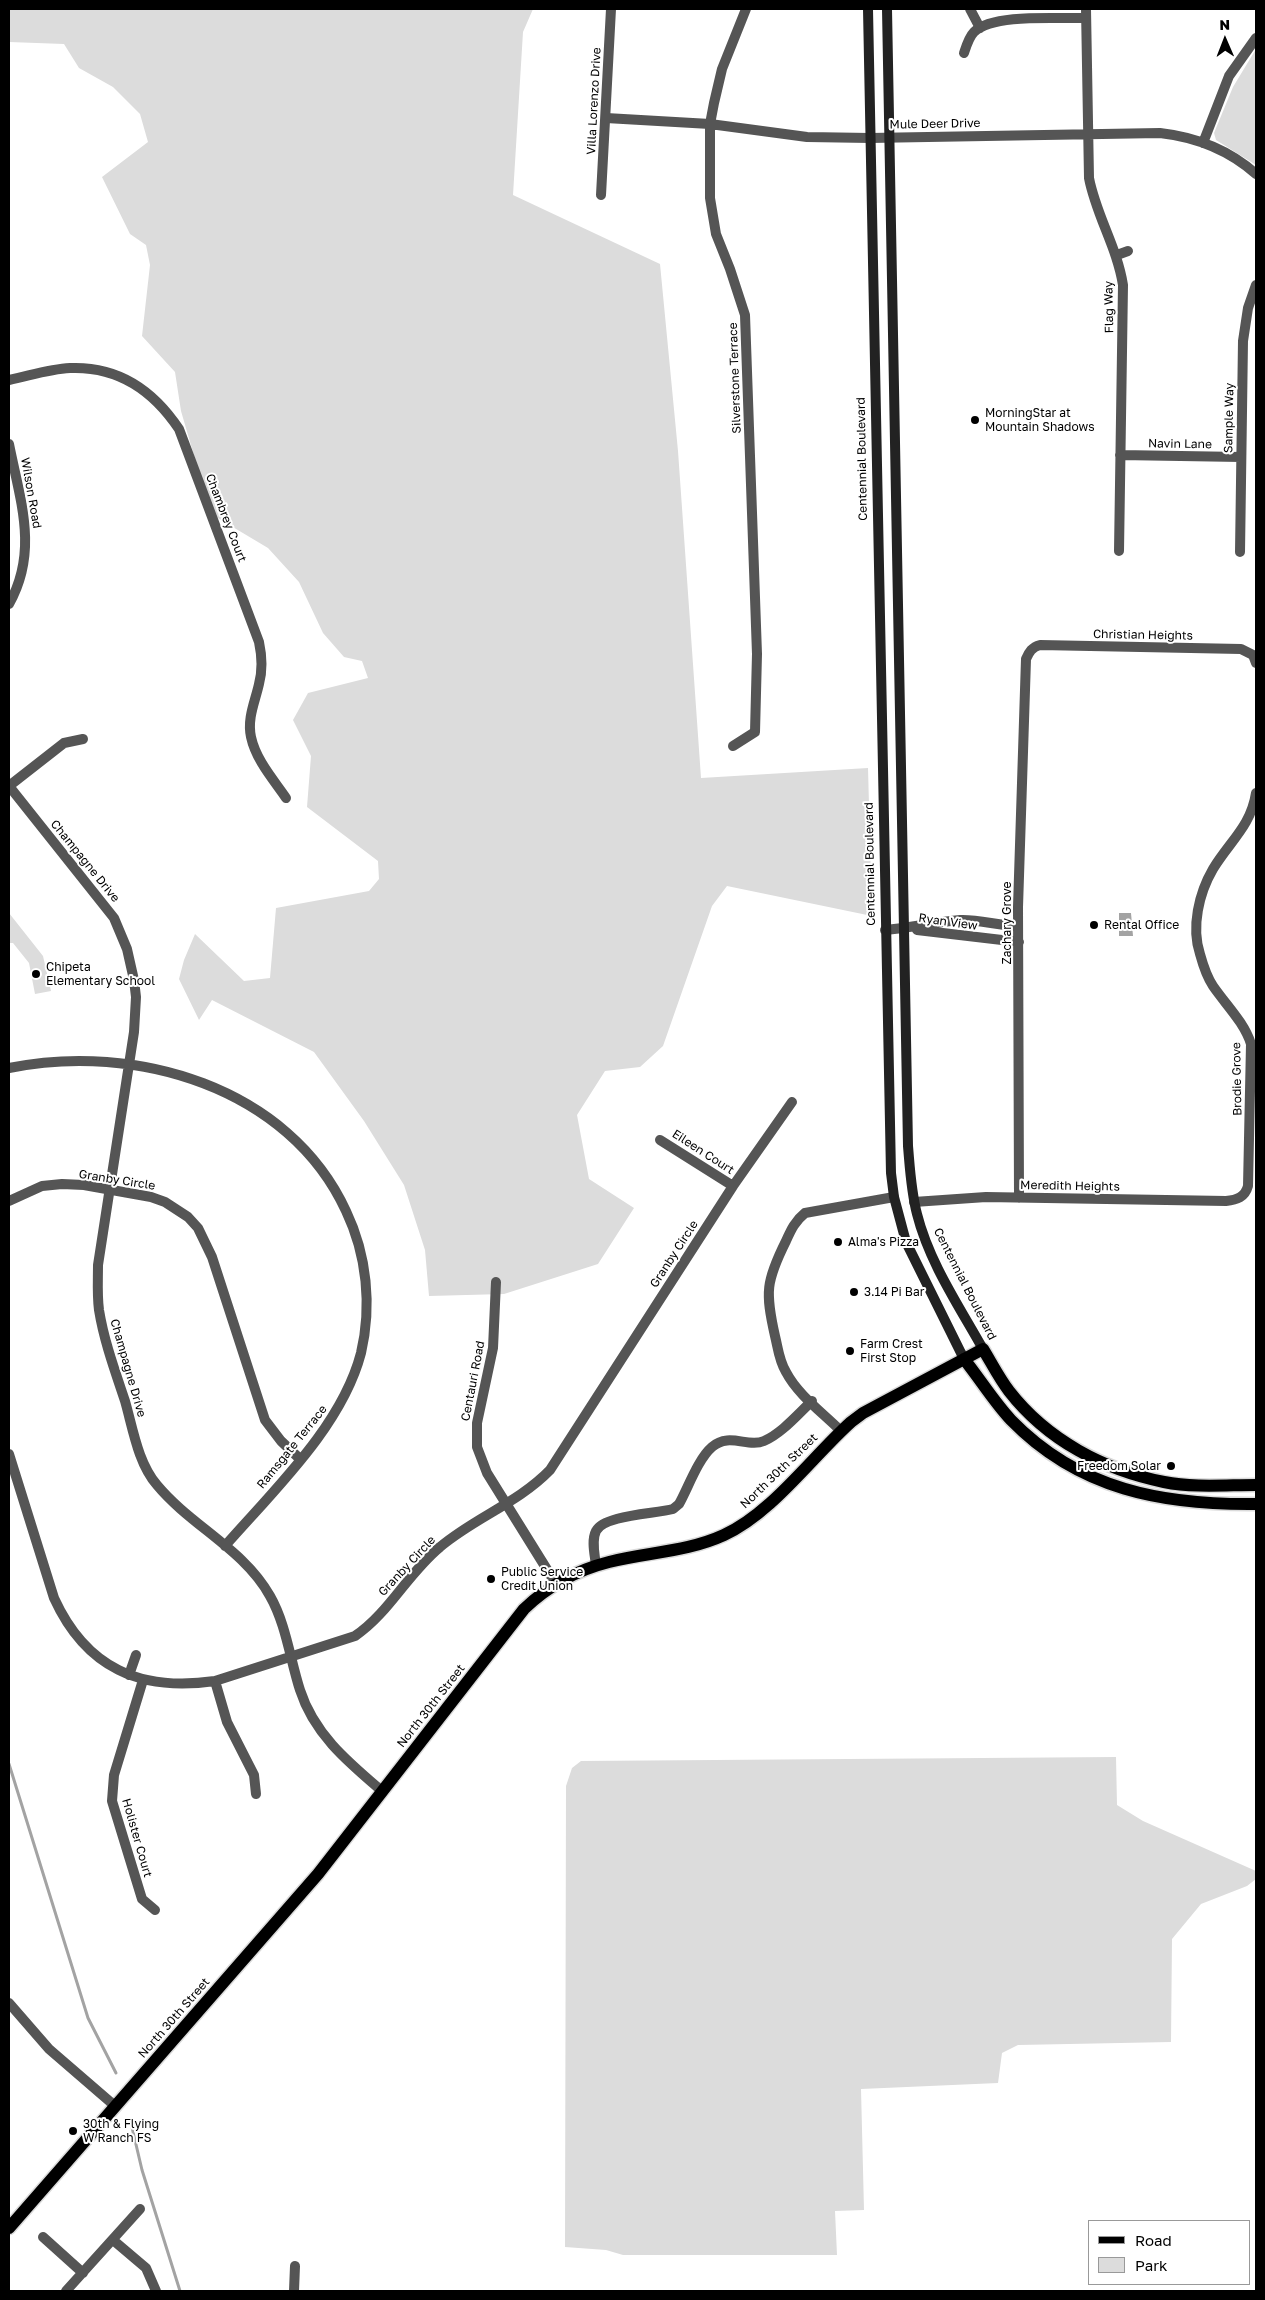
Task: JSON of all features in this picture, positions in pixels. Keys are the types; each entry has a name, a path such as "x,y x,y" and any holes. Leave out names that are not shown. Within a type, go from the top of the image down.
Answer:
{"main road":[{"name":"Centennial Boulevard","path":"868,9 889,1147 894,1197 912,1257 964,1359 1010,1419 1027,1436 1063,1462 1092,1477 1129,1490 1188,1502 1256,1504"},
{"name":"Centennial Boulevard","path":"887,9 908,1146 914,1202 929,1249 982,1349 1010,1391 1038,1422 1071,1448 1108,1465 1165,1482 1193,1485 1256,1485"},
{"name":"North 30th Street","path":"9,2228 318,1874 524,1609 556,1584 596,1566 693,1547 739,1527 767,1505 841,1430 863,1413 982,1349"}],"street":[{"name":"Villa Lorenzo Drive","path":"601,196 611,9"},
{"name":"Silverstone Terrace","path":"733,746 755,732 757,654 746,335 745,315 716,234 712,215 710,124 722,69 746,9"},
{"path":"970,9 980,28"},
{"path":"964,54 972,33 980,28 1002,21 1086,13"},
{"name":"Flag Way","path":"1086,13 1091,188 1117,256 1123,285 1119,551"},
{"path":"1203,143 1229,76 1256,38"},
{"name":"Mule Deer Drive","path":"606,118 710,124 807,137 870,138 1160,133 1203,143 1229,154 1256,174"},
{"path":"1117,256 1128,251"},
{"name":"Sample Way","path":"1240,552 1243,342 1248,308 1256,286"},
{"name":"Chambrey Court","path":"9,380 71,368 102,371 117,375 132,382 158,401 179,429 259,642 262,670 252,709 251,736 262,764 286,798"},
{"name":"Wilson Road","path":"9,444 25,523 26,552 20,582 9,604"},
{"name":"Navin Lane","path":"1120,456 1240,457"},
{"name":"Christian Heights","path":"1031,650 1040,645 1241,649 1254,659"},
{"name":"Zachary Grove","path":"1019,1198 1018,926 1026,659 1031,650"},
{"path":"9,786 64,743 83,739"},
{"name":"Champagne Drive","path":"9,786 102,901 122,933 132,965 136,997 134,1032 98,1265 97,1296 105,1338 145,1465 157,1485 254,1574 270,1596 301,1691 318,1727 339,1753 382,1791"},
{"name":"Brodie Grove","path":"1226,1201 1236,1200 1243,1196 1248,1186 1251,1044 1244,1027 1208,976 1197,941 1198,914 1205,887 1213,869 1251,815 1256,793"},
{"name":"Ryan View","path":"885,930 960,920 978,921 1000,926 1018,926"},
{"name":"Ryan View","path":"904,928 1019,942"},
{"name":"Ramsgate Terrace","path":"9,1068 59,1060 129,1064 161,1069 192,1079 235,1099 270,1119 302,1145 331,1182 351,1222 358,1242 366,1289 367,1310 360,1352 347,1392 338,1410 300,1459 225,1546"},
{"name":"Granby Circle","path":"9,1454 54,1598 62,1616 76,1636 89,1649 115,1669 143,1680 179,1685 215,1681 345,1640 363,1630 438,1548 506,1504 541,1478 561,1454 733,1186 792,1102"},
{"name":"Eileen Court","path":"660,1140 733,1186"},
{"name":"Granby Circle","path":"9,1201 42,1186 62,1184 151,1196 177,1208 198,1228 212,1257 265,1420 282,1442 300,1459"},
{"path":"841,1430 786,1374 781,1363 767,1294 772,1269 797,1220 805,1213 894,1197"},
{"name":"Meredith Heights","path":"914,1202 957,1198 1226,1201"},
{"name":"Centauri Road","path":"496,1282 491,1362 476,1434 481,1459 506,1504 556,1584"},
{"path":"596,1566 594,1541 596,1532 601,1524 672,1509 679,1504 706,1454 712,1447 727,1440 762,1442 780,1431 812,1402"},
{"path":"129,1675 136,1655"},
{"name":"Holister Court","path":"143,1680 114,1776 112,1801 142,1899 155,1910"},
{"path":"215,1681 236,1743 254,1774 256,1794"},
{"path":"9,2002 49,2049 116,2106"},
{"path":"66,2291 140,2209"},
{"path":"43,2237 83,2272"},
{"path":"113,2240 146,2268 156,2291"},
{"path":"294,2291 295,2266"}],"green space":[{"path":"9,9 533,9 523,32 513,195 660,264 678,451 701,778 868,768 872,916 727,886 712,906 663,1046 640,1067 605,1071 577,1115 589,1179 634,1208 598,1264 504,1294 429,1296 425,1250 404,1185 364,1121 314,1052 212,1000 199,1020 179,979 184,960 195,934 244,981 270,978 276,908 369,891 379,879 378,861 307,807 311,756 293,720 308,693 368,678 362,661 344,657 323,633 299,582 268,548 211,514 181,411 175,372 142,336 150,265 146,245 130,234 102,177 148,142 140,114 113,87 79,68 64,44 9,42"},
{"path":"1256,49 1256,165 1216,140 1214,133 1233,87"},
{"path":"9,913 43,956 51,991 35,994 29,963 13,943 9,943"},
{"path":"1116,1757 1117,1805 1143,1821 1256,1871 1256,1879 1247,1886 1201,1904 1172,1939 1171,2042 1018,2045 1002,2053 998,2083 861,2089 864,2210 835,2211 837,2255 623,2255 606,2250 565,2247 566,1786 572,1768 581,1761"}],"shaded area":[{"path":"1119,913 1131,913 1133,936 1119,936"}],"waterway":[{"path":"9,1764 88,2018 116,2073"},
{"path":"130,2119 142,2170 180,2291"}],"place":[{"name":"MorningStar at Mountain Shadows","path":"975,420"},
{"name":"Rental Office","path":"1094,925"},
{"name":"Chipeta Elementary School","path":"36,974"},
{"name":"Alma's Pizza","path":"838,1242"},
{"name":"3.14 Pi Bar","path":"854,1292"},
{"name":"Farm Crest First Stop","path":"850,1351"},
{"name":"Freedom Solar","path":"1171,1466"},
{"name":"Public Service Credit Union","path":"491,1579"},
{"name":"30th & Flying W Ranch FS","path":"73,2131"}]}
